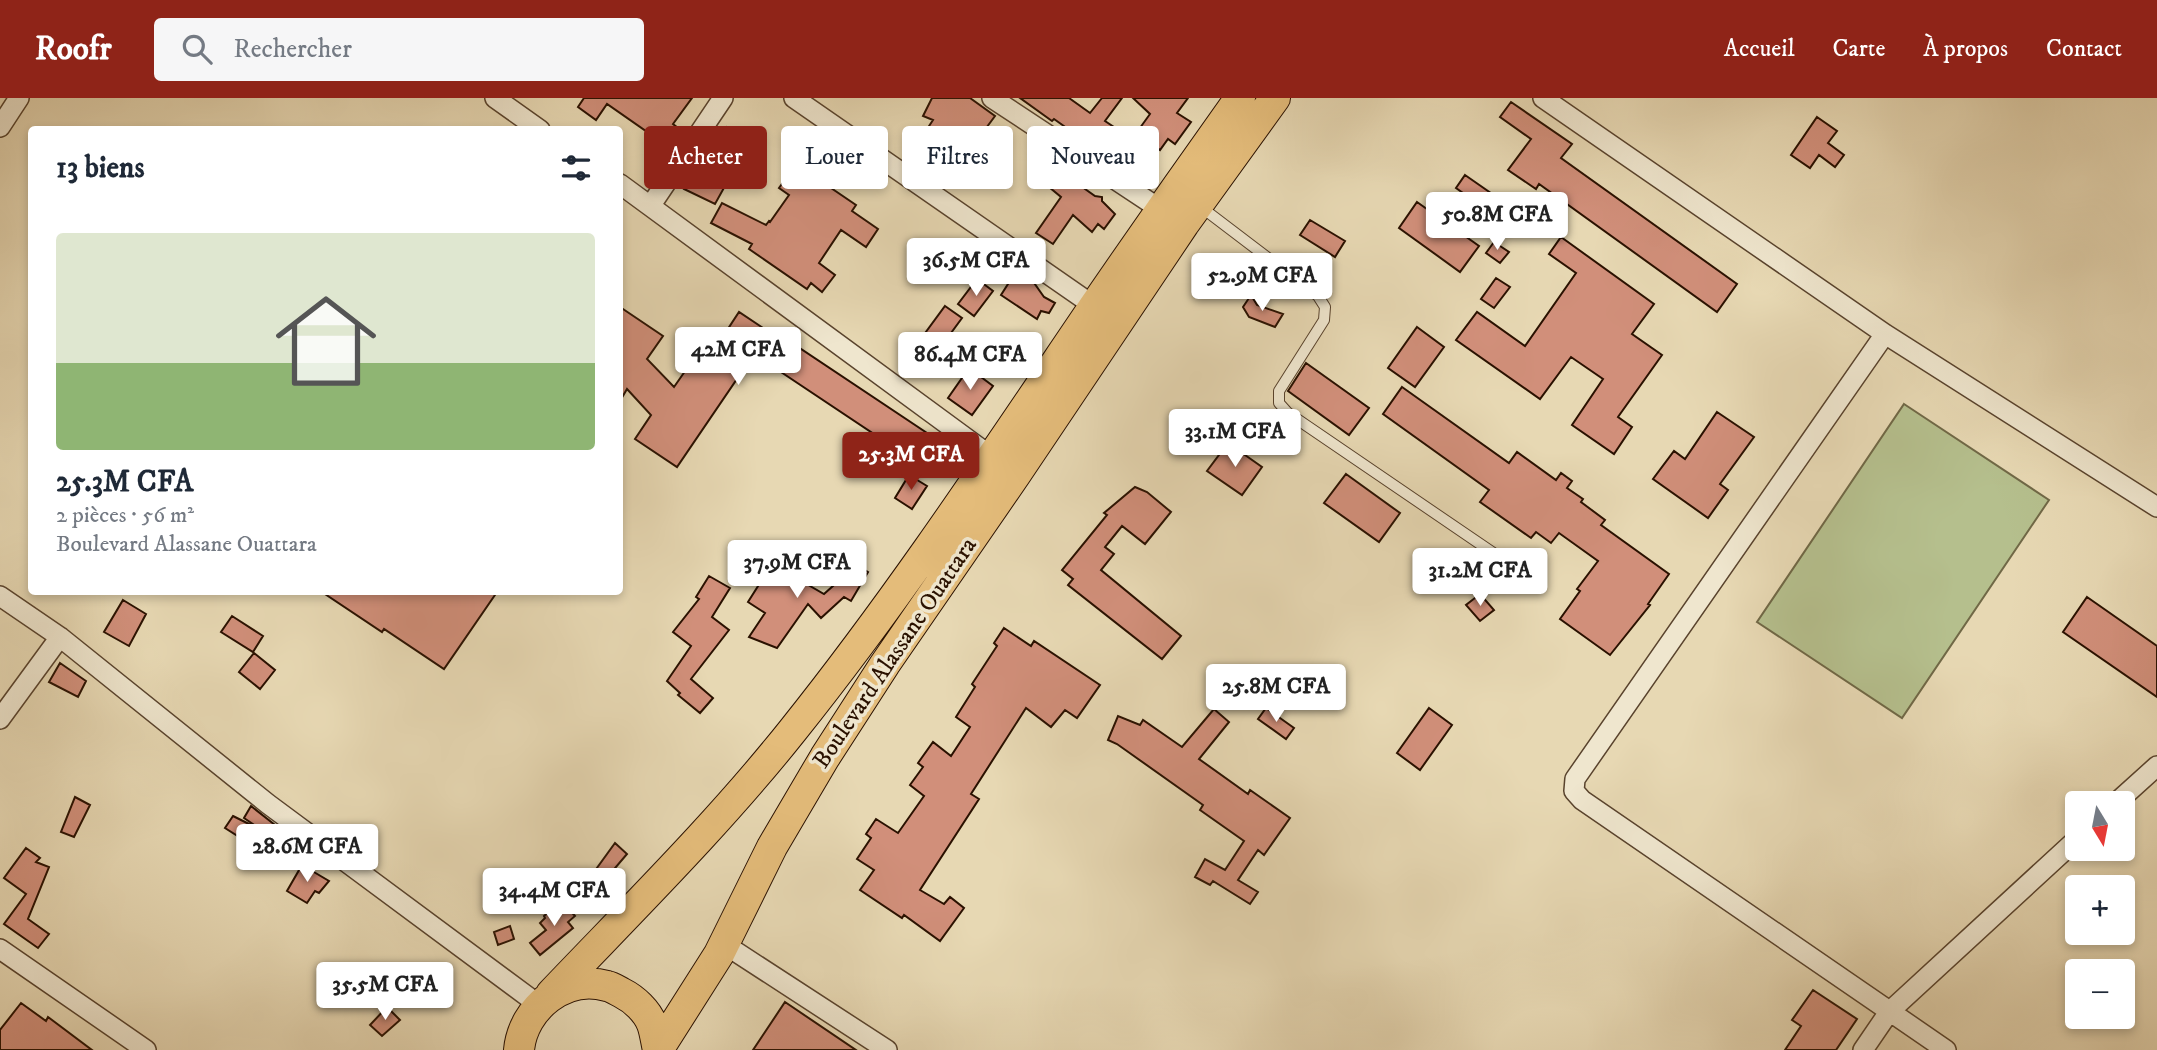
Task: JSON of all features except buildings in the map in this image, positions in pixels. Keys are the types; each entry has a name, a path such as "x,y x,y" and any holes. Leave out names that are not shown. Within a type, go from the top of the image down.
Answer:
{"main road":[{"name":"Boulevard Alassane Ouattara","path":"513,1044 545,999 724,813 793,731 878,620 1004,466 1182,204 1240,98"},
{"name":"Boulevard Alassane Ouattara","path":"658,1050 724,944 772,847 1004,466 1094,306 1275,98"},
{"path":"545,999 579,984 608,986 633,999 651,1022 658,1050"}],"street":[{"path":"495,98 534,126"},
{"path":"650,205 723,98"},
{"path":"794,98 1094,306"},
{"path":"992,98 1182,204"},
{"path":"1543,98 1885,334 2157,508"},
{"path":"623,186 1004,466"},
{"path":"1885,334 1575,779 1574,791 1582,800 1946,1050"},
{"path":"0,596 61,637 268,804 545,999"},
{"path":"0,719 61,637"},
{"path":"2129,791 2157,766"},
{"path":"1863,1050 1889,1012 2065,850"},
{"path":"724,944 887,1050"},
{"path":"0,949 146,1050"}],"lane":[{"path":"1182,204 1318,296 1325,307 1324,320 1279,391 1279,403 1288,413 1508,563"}],"green space":[{"path":"1904,404 2049,500 1902,718 1757,622"}]}
